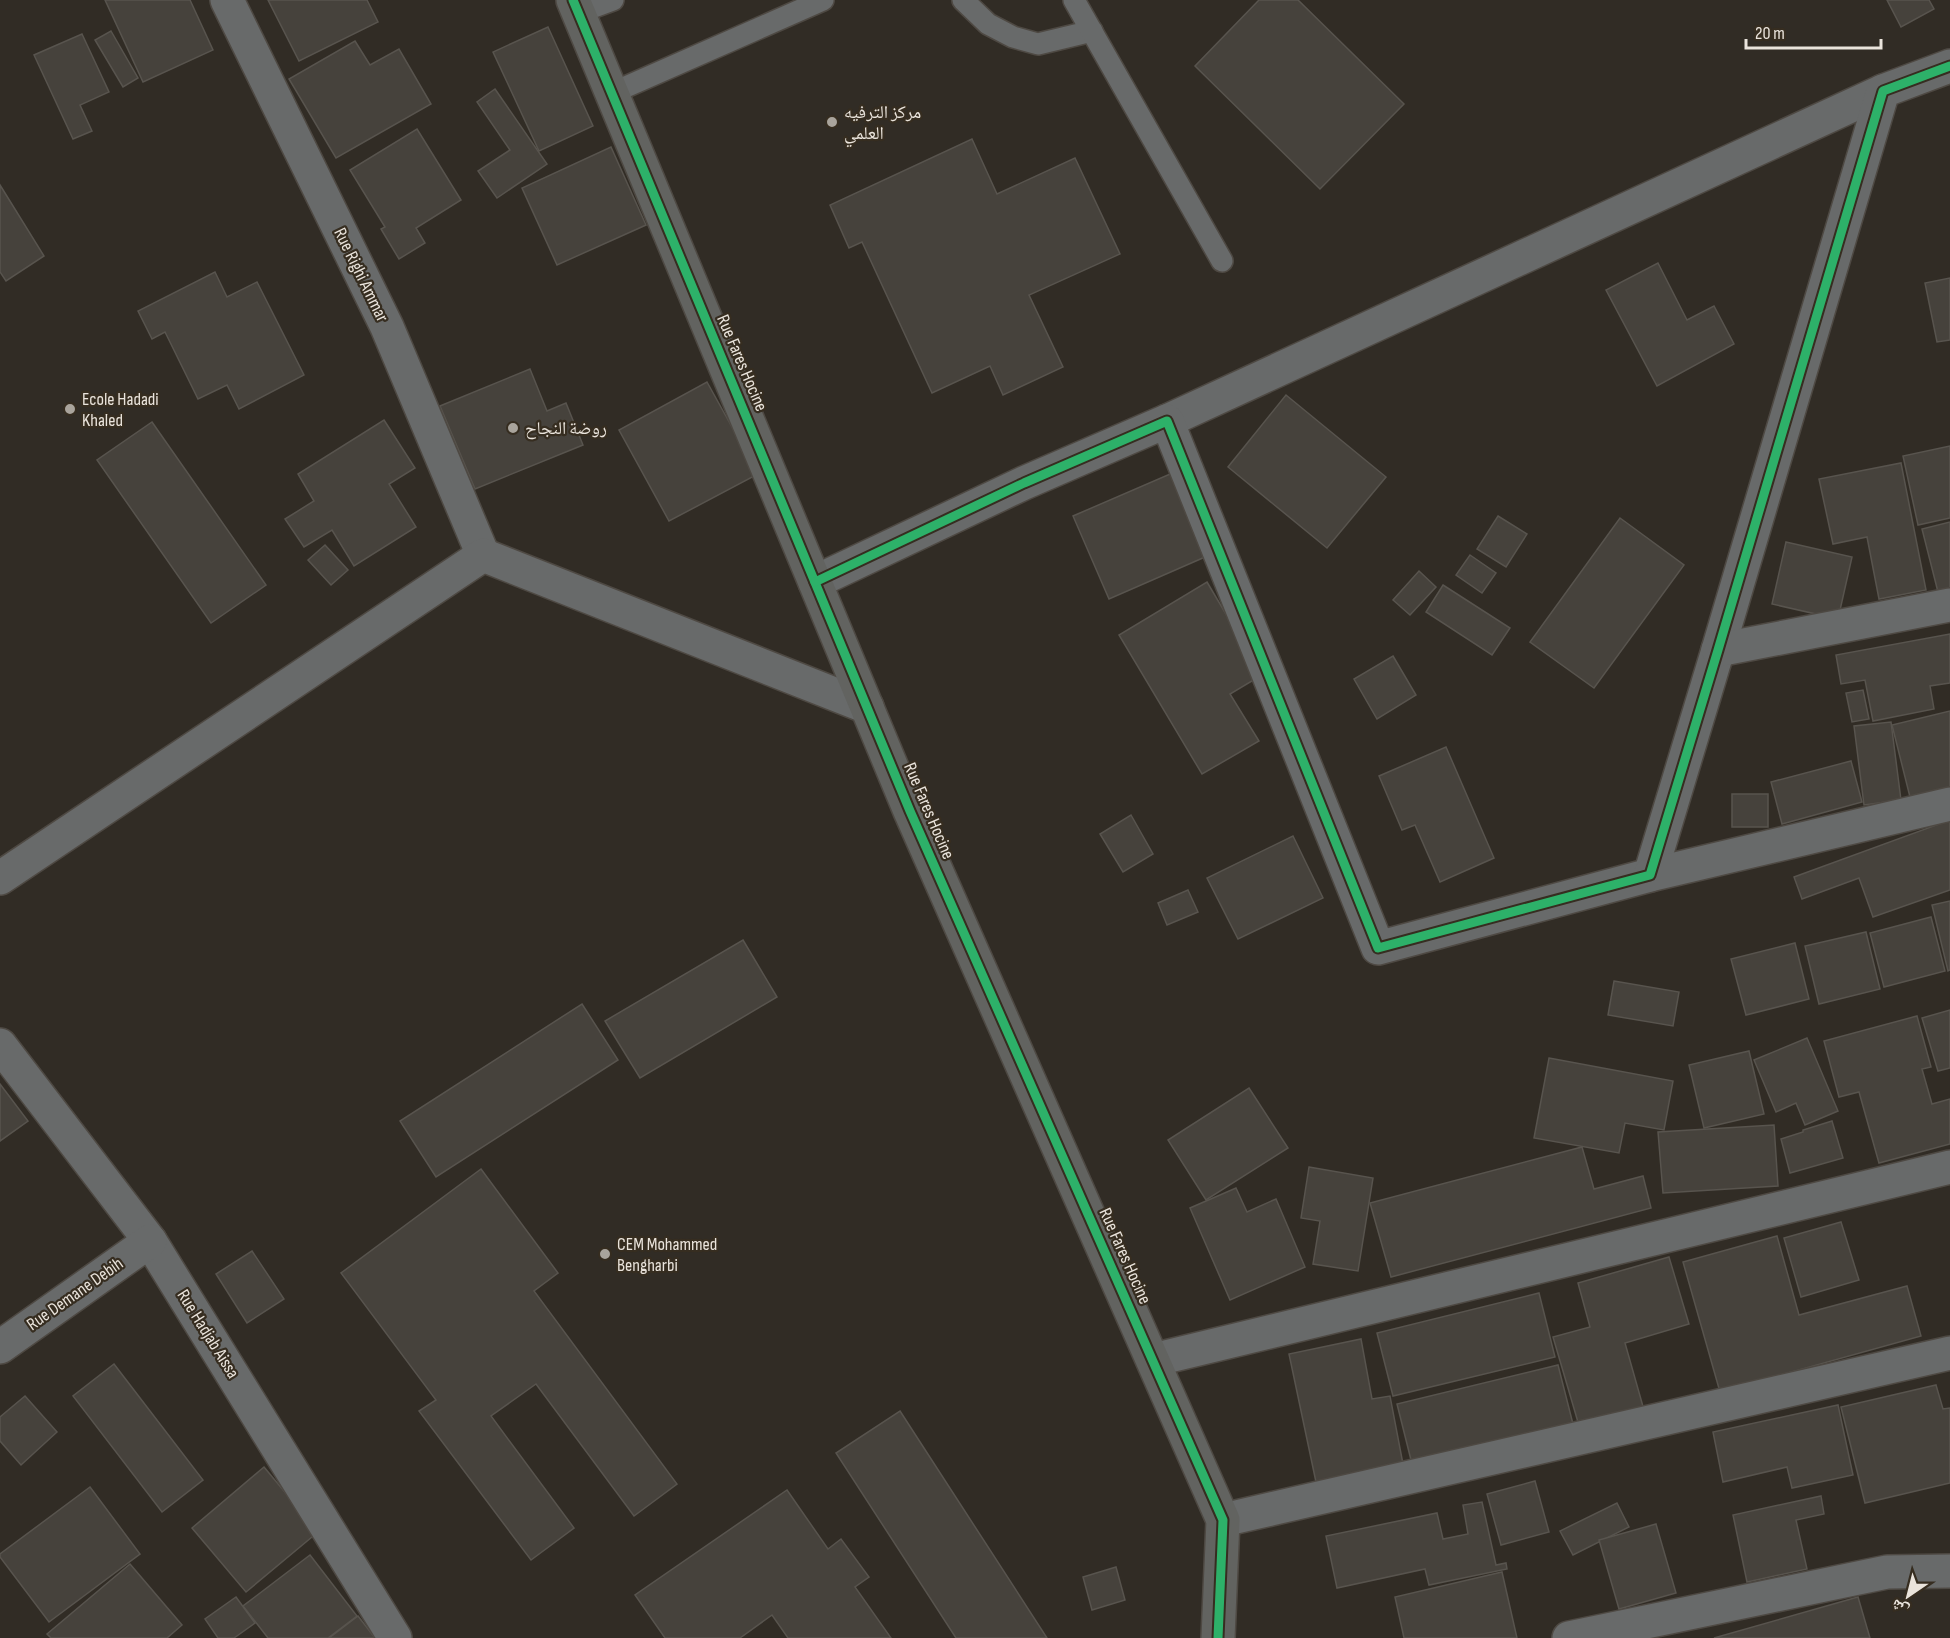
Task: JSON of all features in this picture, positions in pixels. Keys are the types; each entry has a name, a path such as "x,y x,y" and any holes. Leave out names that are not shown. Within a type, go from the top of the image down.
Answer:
{"street":[{"name":"Rue Righi Ammar","path":"227,0 387,327 483,555"},
{"name":"Rue Fares Hocine","path":"576,6 915,821 1223,1520 1218,1638"},
{"path":"815,582 1024,483 1167,421 1882,92 1950,66"},
{"path":"1650,874 1882,92"},
{"path":"1167,421 1378,948 1650,874 1950,804"},
{"path":"0,878 483,555 867,707"},
{"path":"1718,650 1950,605"},
{"name":"Rue Hadjab Aissa","path":"0,1045 150,1241 395,1638"},
{"path":"1153,1360 1950,1167"},
{"name":"Rue Demane Debih","path":"0,1347 150,1241"},
{"path":"1223,1520 1950,1353"},
{"path":"1569,1638 1887,1572 1950,1571"}],"lane":[{"path":"576,6 613,0"},
{"path":"612,93 823,0"},
{"path":"963,0 988,24 1013,37 1038,44 1092,31"},
{"path":"1074,0 1221,261"}],"building":[{"path":"105,0 190,0 213,50 143,82"},
{"path":"268,0 367,0 378,22 299,61"},
{"path":"1259,0 1298,0 1404,104 1320,189 1195,66"},
{"path":"1887,0 1929,0 1934,9 1901,27"},
{"path":"548,27 593,126 539,151 493,52"},
{"path":"111,31 138,78 123,87 95,40"},
{"path":"82,34 109,92 80,105 92,131 73,139 34,55"},
{"path":"355,41 370,65 399,49 431,104 336,158 289,79"},
{"path":"495,89 547,164 497,198 478,171 510,150 477,102"},
{"path":"417,129 461,200 416,228 425,243 399,259 381,229 385,227 350,170"},
{"path":"972,139 997,194 1075,158 1120,254 1029,295 1063,367 1003,395 990,366 932,393 862,242 849,248 830,205"},
{"path":"611,147 646,225 557,265 522,188"},
{"path":"0,185 44,256 6,281 0,272"},
{"path":"1658,263 1687,320 1714,306 1734,344 1657,386 1606,290"},
{"path":"215,272 227,297 257,282 304,375 239,409 227,385 198,399 165,332 152,339 138,311"},
{"path":"1950,278 1950,340 1937,342 1925,283"},
{"name":"روضة النجاح","path":"530,369 547,411 566,403 583,445 475,489 440,406"},
{"path":"707,382 758,474 669,521 619,430"},
{"path":"1286,395 1386,477 1327,548 1228,467"},
{"path":"384,420 415,468 389,484 416,527 354,566 332,530 304,547 285,519 314,501 298,474"},
{"path":"152,422 266,585 211,623 97,460"},
{"path":"1950,446 1950,518 1918,525 1903,456"},
{"path":"1901,463 1926,590 1879,599 1867,537 1833,544 1819,479"},
{"path":"1184,468 1221,550 1109,599 1073,516"},
{"path":"1498,516 1527,534 1506,567 1477,549"},
{"path":"1620,518 1684,565 1594,688 1530,642"},
{"path":"1950,522 1950,589 1938,592 1922,529"},
{"path":"1786,542 1852,557 1838,619 1772,604"},
{"path":"325,545 348,570 331,585 308,560"},
{"path":"1470,555 1496,573 1482,593 1456,575"},
{"path":"1419,571 1436,587 1410,615 1393,600"},
{"path":"1207,582 1262,675 1230,694 1259,741 1202,774 1119,635"},
{"path":"1443,585 1510,628 1492,655 1426,612"},
{"path":"1950,634 1950,683 1930,686 1934,709 1873,721 1865,680 1841,684 1836,655"},
{"path":"1393,656 1416,695 1377,719 1354,679"},
{"path":"1863,690 1869,719 1852,722 1846,693"},
{"path":"1950,711 1950,791 1911,801 1892,725"},
{"path":"1891,722 1901,800 1864,805 1854,726"},
{"path":"1446,747 1494,858 1440,882 1415,825 1402,830 1379,776"},
{"path":"1851,761 1862,802 1782,824 1771,782"},
{"path":"1732,794 1768,794 1768,827 1732,827"},
{"path":"1131,815 1153,854 1123,872 1100,834"},
{"path":"1950,820 1950,890 1873,917 1859,878 1802,899 1794,877"},
{"path":"1293,836 1323,898 1238,939 1207,878"},
{"path":"1188,890 1198,912 1167,925 1158,903"},
{"path":"1950,901 1950,970 1948,971 1932,905"},
{"path":"1931,917 1945,971 1884,987 1870,933"},
{"path":"1866,932 1880,989 1819,1004 1805,946"},
{"path":"743,940 777,997 640,1078 605,1021"},
{"path":"1795,943 1809,999 1746,1015 1731,959"},
{"path":"1614,981 1679,992 1673,1026 1608,1015"},
{"path":"582,1004 618,1060 436,1177 400,1121"},
{"path":"1950,1010 1950,1068 1938,1071 1922,1018"},
{"path":"1917,1016 1931,1067 1922,1069 1932,1104 1950,1099 1950,1144 1879,1163 1859,1092 1839,1097 1824,1041"},
{"path":"1807,1038 1838,1111 1805,1125 1796,1103 1776,1112 1754,1060"},
{"path":"1749,1051 1764,1114 1704,1128 1689,1065"},
{"path":"1549,1058 1673,1081 1664,1130 1625,1123 1619,1153 1534,1138"},
{"path":"0,1084 28,1121 0,1141"},
{"path":"1249,1088 1288,1148 1206,1200 1168,1140"},
{"path":"1832,1121 1843,1158 1790,1173 1781,1139"},
{"path":"1774,1125 1778,1186 1663,1193 1658,1132"},
{"path":"1582,1147 1594,1189 1643,1176 1651,1208 1391,1277 1370,1203"},
{"path":"1309,1167 1373,1178 1358,1271 1313,1264 1320,1221 1301,1218"},
{"path":"481,1169 558,1273 534,1291 677,1484 634,1516 536,1384 491,1416 574,1528 531,1560 419,1411 436,1400 341,1273"},
{"path":"1236,1188 1247,1212 1276,1199 1305,1267 1230,1300 1190,1208"},
{"path":"1841,1222 1859,1280 1801,1297 1784,1238"},
{"path":"1777,1236 1799,1315 1907,1286 1921,1336 1720,1392 1683,1262"},
{"path":"252,1251 284,1299 247,1323 216,1274"},
{"path":"1669,1257 1689,1324 1625,1343 1644,1410 1580,1429 1553,1337 1590,1327 1578,1283"},
{"path":"1539,1293 1555,1357 1393,1396 1377,1333"},
{"path":"1361,1339 1372,1399 1390,1396 1403,1464 1316,1482 1289,1354"},
{"path":"114,1364 203,1480 162,1512 73,1396"},
{"path":"1558,1365 1573,1424 1412,1464 1397,1404"},
{"path":"1936,1385 1943,1409 1950,1408 1950,1483 1865,1503 1841,1407"},
{"path":"25,1396 57,1432 21,1465 0,1441 0,1417"},
{"path":"1838,1405 1853,1475 1792,1488 1787,1467 1723,1482 1713,1432"},
{"path":"900,1411 1047,1638 956,1638 836,1453"},
{"path":"264,1467 318,1532 246,1592 192,1528"},
{"path":"1535,1481 1549,1532 1501,1545 1487,1494"},
{"path":"90,1487 140,1554 49,1622 0,1554"},
{"path":"787,1490 828,1549 841,1539 869,1577 855,1587 891,1638 788,1638 772,1615 740,1638 665,1638 635,1595"},
{"path":"1821,1496 1824,1514 1796,1520 1807,1569 1747,1582 1733,1515"},
{"path":"1482,1502 1496,1565 1506,1563 1507,1569 1429,1585 1425,1569 1337,1588 1326,1536 1437,1513 1443,1539 1468,1534 1463,1505"},
{"path":"1617,1503 1629,1527 1573,1555 1560,1531"},
{"path":"1656,1524 1676,1593 1619,1609 1599,1540"},
{"path":"310,1555 357,1616 328,1638 268,1638 243,1606"},
{"path":"130,1564 182,1625 167,1638 51,1638 47,1634"},
{"path":"1116,1567 1125,1600 1092,1610 1083,1577"},
{"path":"1502,1572 1517,1638 1404,1638 1395,1597"},
{"path":"236,1597 255,1623 234,1638 218,1638 205,1619"},
{"path":"1858,1597 1870,1638 1714,1638"},
{"path":"358,1616 375,1638 329,1638"}],"cycle path":[{"path":"573,0 910,811 1223,1520 1218,1638"},
{"path":"815,582 1024,483 1167,421 1378,948 1650,875 1883,91 1950,66"}],"place":[{"name":"مركز الترفيه العلمي","path":"832,122"},
{"name":"Ecole Hadadi Khaled","path":"70,409"},
{"name":"روضة النجاح","path":"513,428"},
{"name":"CEM Mohammed Bengharbi","path":"605,1254"}]}
